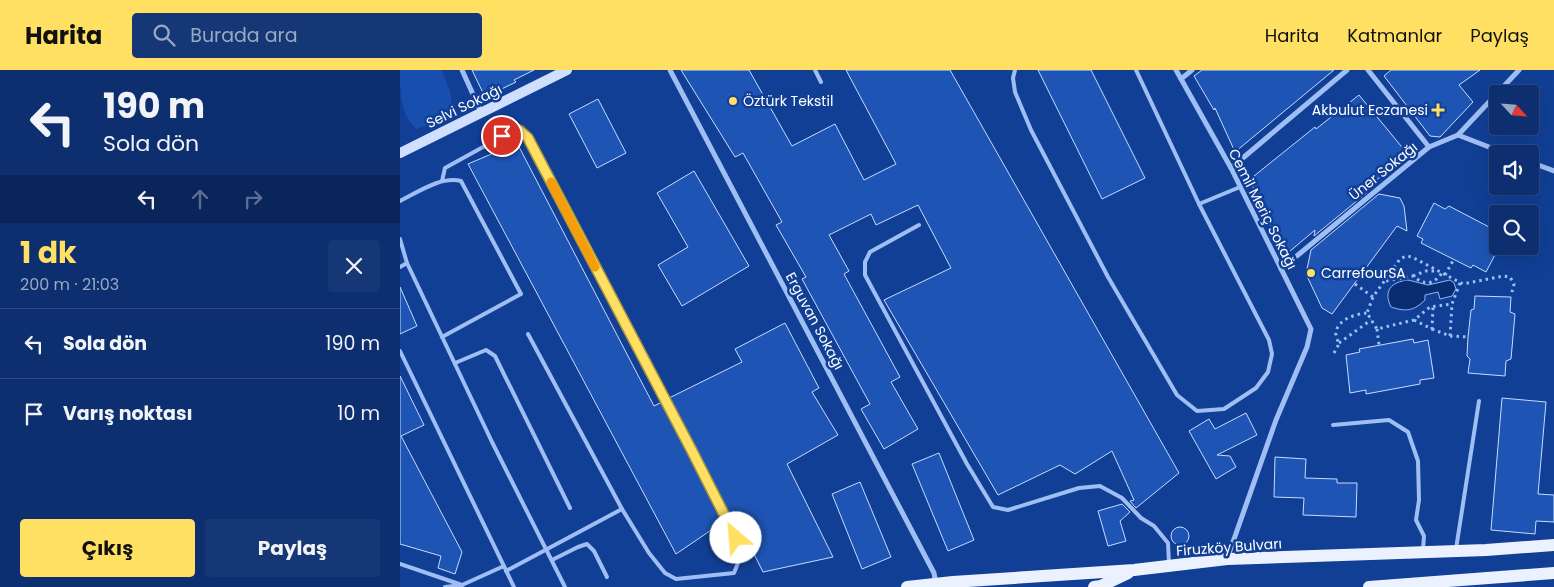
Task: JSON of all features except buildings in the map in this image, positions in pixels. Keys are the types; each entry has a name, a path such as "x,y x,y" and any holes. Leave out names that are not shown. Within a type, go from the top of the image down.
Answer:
{"main road":[{"name":"Firuzköy Bulvarı","path":"906,587 1134,570 1227,559 1456,551 1554,544"},
{"path":"1094,587 1101,586 1134,570"},
{"path":"1369,587 1554,574"}],"street":[{"path":"462,70 482,112"},
{"name":"Selvi Sokağı","path":"400,153 567,70"},
{"name":"Erguvan Sokağı","path":"670,70 934,573 934,586"},
{"name":"Cemil Meriç Sokağı","path":"1176,70 1231,168 1310,329 1307,347 1276,420 1227,559"},
{"path":"1181,79 1192,70"},
{"path":"1231,168 1347,70"},
{"path":"1368,70 1429,147"},
{"name":"Üner Sokağı","path":"1281,269 1429,147 1458,135 1519,70"},
{"path":"1458,135 1489,147"},
{"path":"1539,165 1554,171"}],"lane":[{"path":"815,70 821,82"},
{"path":"1015,70 1013,78 1015,92 1031,130 1108,276 1177,395 1197,411 1224,409 1256,388 1268,372 1272,354 1269,340 1199,204 1136,70"},
{"path":"442,181 445,168 502,136 519,130 528,138 736,538 740,558 734,573 676,579 665,573 648,553 622,509 528,334"},
{"path":"400,201 442,181 453,179 461,181 521,294 442,336"},
{"path":"1199,204 1240,187"},
{"path":"919,225 870,252 864,262 865,275 967,464 993,507 1008,510 1079,488 1100,486 1122,498 1141,518 1154,526 1168,543 1169,566"},
{"path":"400,239 407,262 454,363 565,587"},
{"path":"400,267 407,262"},
{"path":"454,363 486,350 495,356 570,508"},
{"path":"400,351 514,587"},
{"path":"1456,551 1479,401"},
{"path":"1333,425 1389,420 1408,432 1418,461 1419,500 1416,520 1424,536 1422,552"},
{"path":"506,571 622,509"},
{"path":"552,560 588,544 594,551 607,577"},
{"path":"400,564 462,585"},
{"path":"445,587 462,585 504,566"}],"path":[{"path":"1366,313 1373,297 1400,259 1406,256 1412,257 1463,284 1503,276 1510,278 1514,284 1512,292"},
{"path":"1414,276 1420,282 1428,283 1434,281 1454,259"},
{"path":"1385,281 1414,276 1426,271 1442,273"},
{"path":"1450,336 1452,304 1460,283"},
{"path":"1355,284 1373,297"},
{"path":"1377,329 1414,320 1430,307 1452,304"},
{"path":"1432,330 1433,307"},
{"path":"1366,313 1377,329 1379,345"},
{"path":"1339,343 1336,331 1340,324 1352,315 1366,313"},
{"path":"1334,353 1339,343 1371,320"},
{"path":"1414,320 1432,330 1450,336 1468,337"}],"shaded area":[{"path":"400,70 441,70 450,92 451,101 447,114 417,129 411,124 402,102"},
{"path":"1408,280 1428,285 1450,280 1454,283 1456,289 1452,296 1440,299 1438,292 1425,295 1425,300 1410,310 1391,307 1388,296 1390,288 1397,283"}],"slow traffic":[{"path":"551,182 595,267"}],"place":[{"name":"Öztürk Tekstil","path":"733,101"},
{"name":"Akbulut Eczanesi","path":"1438,110"},
{"name":"CarrefourSA","path":"1311,273"}],"route":[{"path":"502,136 519,130 528,138 736,538"}]}
